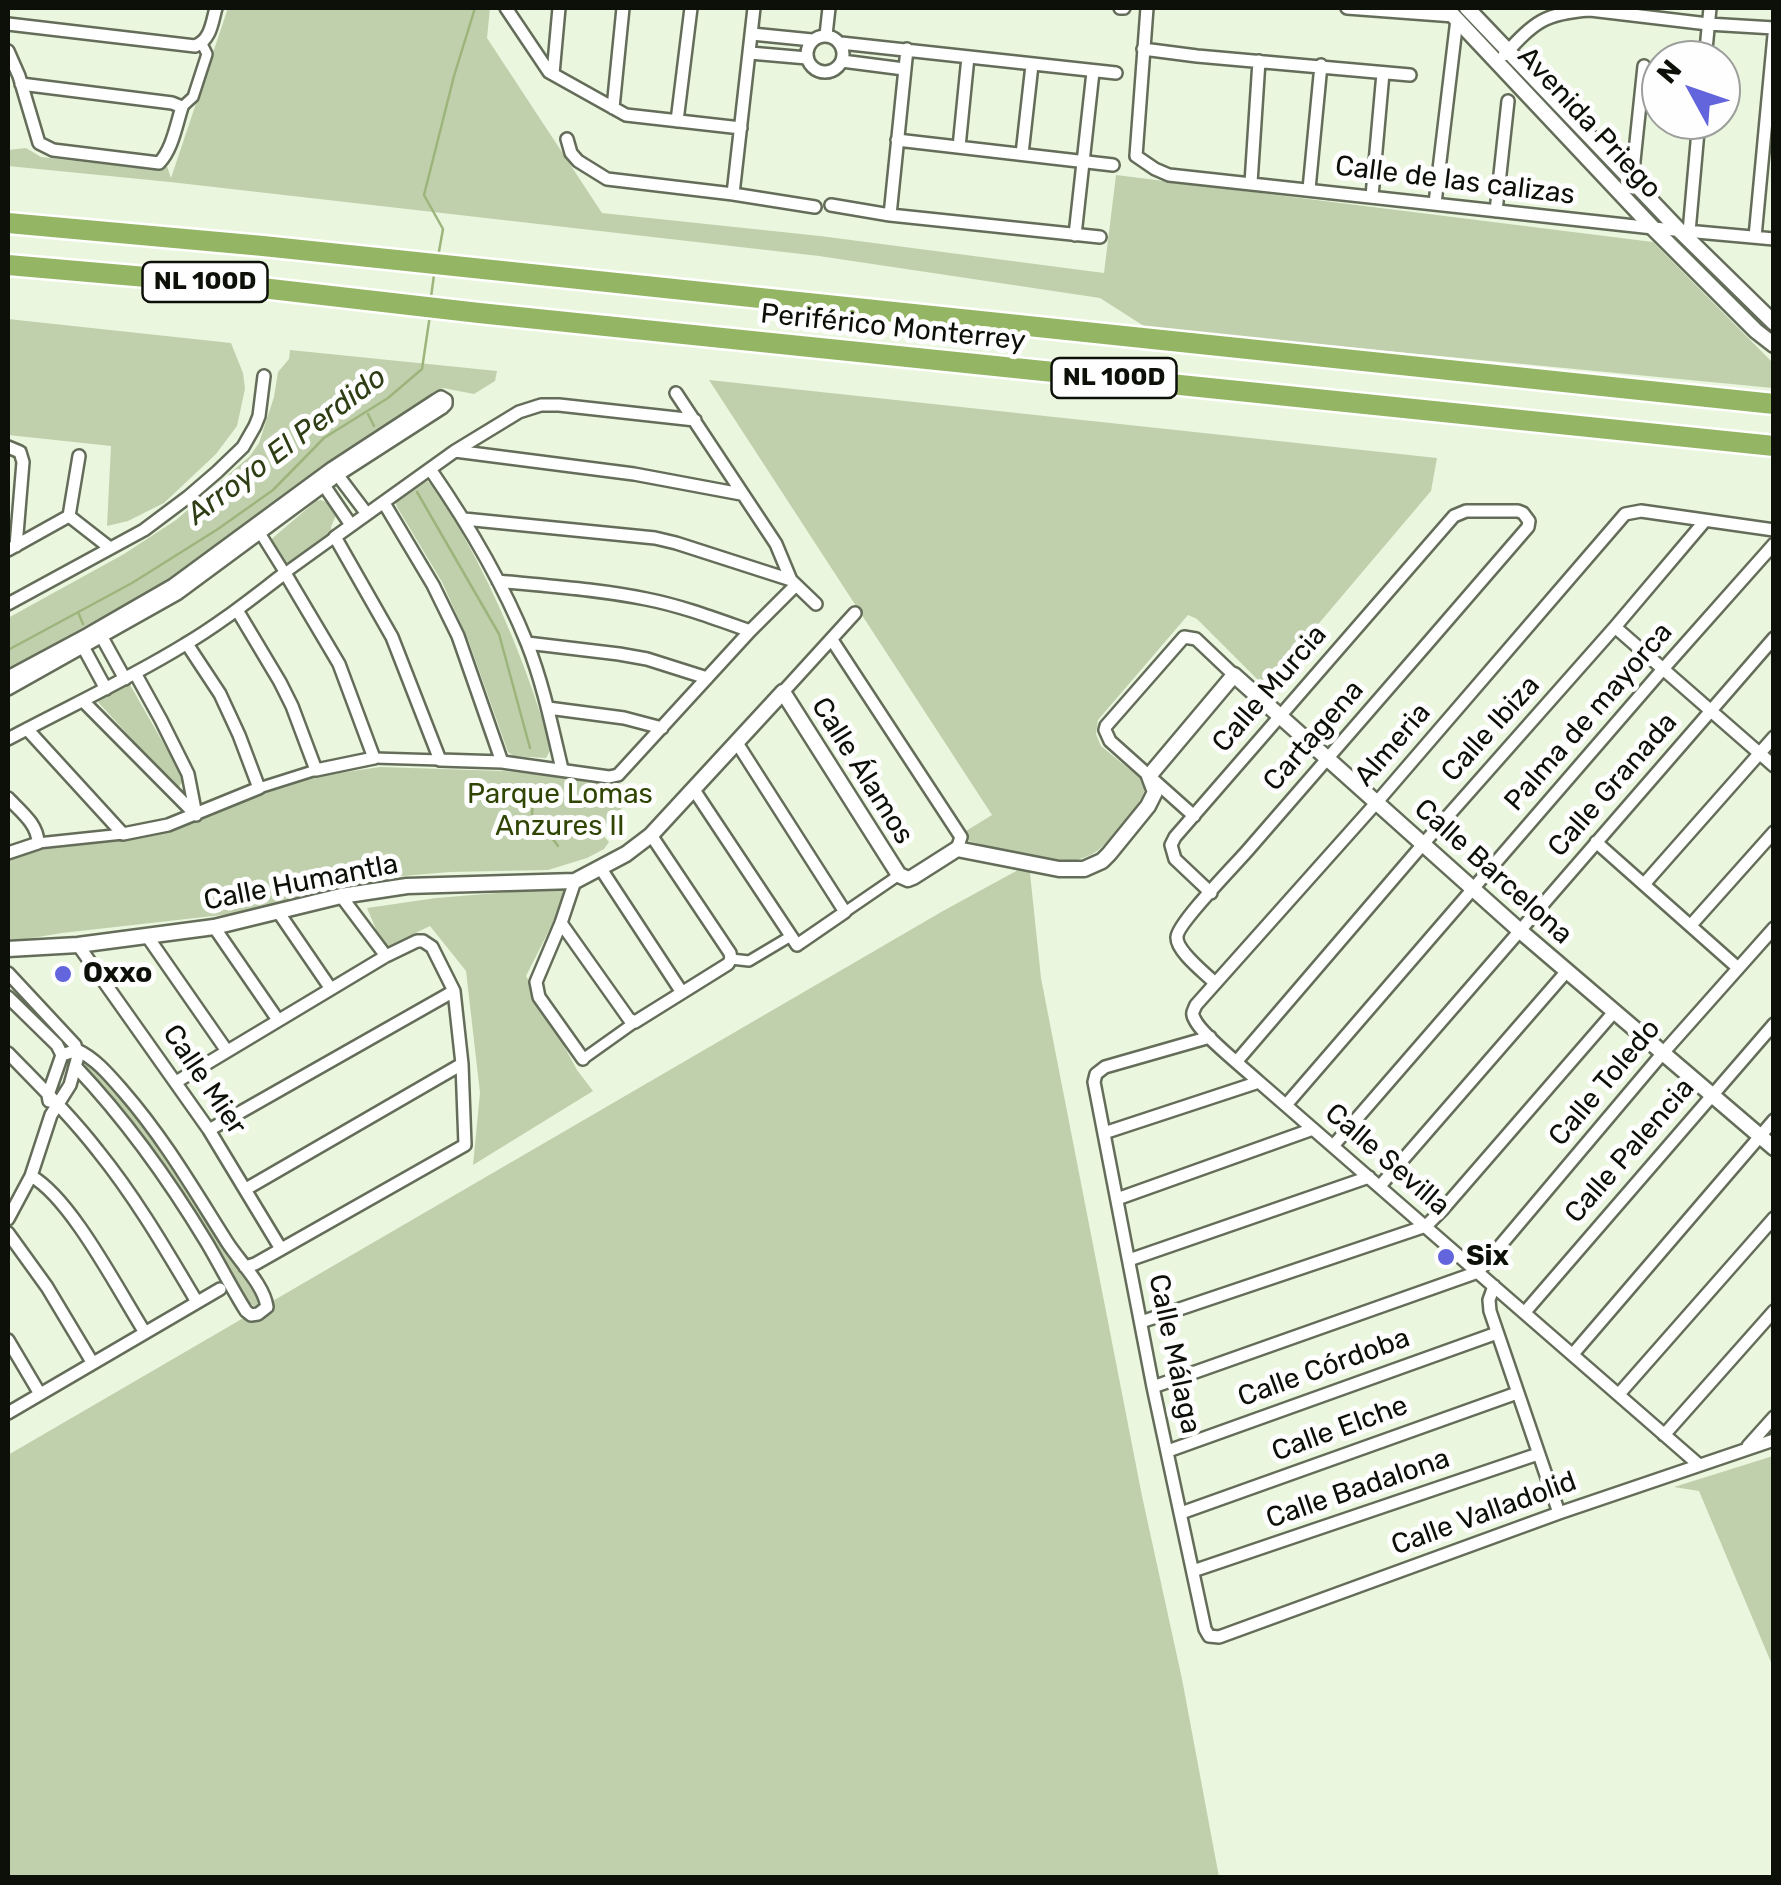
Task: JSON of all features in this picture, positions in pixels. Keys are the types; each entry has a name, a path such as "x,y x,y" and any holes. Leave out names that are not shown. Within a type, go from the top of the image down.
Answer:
{"highway":[{"name":"Periférico Monterrey","path":"8,223 1774,404"},
{"name":"Periférico Monterrey","path":"8,265 227,284 1774,446"}],"street":[{"path":"8,24 195,46 207,38 216,8"},
{"path":"506,8 552,74 626,115 741,128"},
{"path":"552,74 559,8"},
{"path":"614,108 623,8"},
{"path":"677,121 690,8"},
{"path":"733,194 754,8"},
{"path":"826,35 829,8"},
{"path":"1148,8 1143,48 1410,75"},
{"path":"1348,8 1456,12 1435,203"},
{"path":"1707,40 1710,8"},
{"path":"1503,56 1543,18 1590,9 1650,12 1774,32 1755,237"},
{"name":"Avenida Priego","path":"1456,12 1774,323"},
{"path":"752,34 812,40 826,35 834,37 844,49 842,62 833,70 820,72 807,58 812,40"},
{"path":"8,51 39,143 54,150 159,163 182,107 193,97 206,54 202,44"},
{"path":"841,44 1116,73"},
{"name":"Calle de las calizas","path":"1143,48 1136,156 1168,175 1774,239"},
{"path":"890,214 906,49"},
{"path":"750,54 807,58"},
{"name":"Avenida Priego","path":"1503,56 1653,228 1771,341"},
{"path":"958,147 968,57"},
{"path":"842,62 904,69"},
{"path":"1250,183 1259,62"},
{"path":"1022,154 1032,66"},
{"path":"1309,189 1321,66"},
{"path":"1075,235 1093,72"},
{"path":"1372,196 1383,72"},
{"path":"21,84 182,107"},
{"path":"1632,180 1641,94"},
{"path":"1496,211 1508,101"},
{"path":"567,139 570,154 578,162 607,178 815,208"},
{"path":"897,140 1113,165"},
{"path":"1684,232 1697,140"},
{"path":"831,205 1100,238"},
{"path":"8,604 144,530 188,497 243,446 259,416 264,376"},
{"path":"676,393 776,544 793,583"},
{"path":"100,633 444,397 446,404 335,472"},
{"path":"8,739 186,644 455,451 519,412 559,405 695,420"},
{"path":"8,448 20,452 23,462 12,548"},
{"path":"455,451 634,474 741,494"},
{"path":"68,516 78,456"},
{"path":"430,469 464,518 527,642 562,769"},
{"path":"335,472 367,514"},
{"path":"321,482 351,526"},
{"path":"8,677 177,594 321,482"},
{"path":"384,502 434,585 458,636 502,762"},
{"name":"Cartagena","path":"1215,982 1180,948 1176,938 1180,928 1528,528 1529,521 1518,511 1466,511 1450,520"},
{"name":"Almeria","path":"1196,1005 1625,514 1640,511 1704,522"},
{"path":"68,516 110,548"},
{"path":"12,548 68,516"},
{"path":"464,518 676,543 793,583 816,604"},
{"name":"Calle Murcia","path":"1211,893 1175,858 1172,841 1450,520"},
{"path":"1704,522 1774,530"},
{"name":"Calle Ibiza","path":"1236,1061 1704,522"},
{"path":"260,533 339,664 374,758"},
{"path":"335,537 392,637 440,760"},
{"name":"Palma de mayorca","path":"1286,1105 1774,544"},
{"path":"498,581 648,599 750,631"},
{"path":"8,853 38,843 158,828 259,788 316,770 374,758 502,762 618,775 793,583"},
{"path":"237,610 292,706 316,770"},
{"name":"Calle Humantla","path":"8,949 78,945 214,926 341,896 407,886 575,881 626,854 651,835 855,613"},
{"path":"1615,627 1774,766"},
{"path":"100,633 162,720 188,774 196,815"},
{"name":"Calle Barcelona","path":"1149,776 1110,741 1106,726 1181,639 1188,636 1196,639 1567,972 1774,1148"},
{"name":"Calle Granada","path":"1333,1146 1774,638"},
{"path":"832,640 960,837 957,849"},
{"path":"527,642 620,654 707,678"},
{"path":"81,643 106,689"},
{"path":"8,690 81,643"},
{"path":"186,644 220,694 259,788"},
{"path":"1149,776 1234,674"},
{"name":"Calle Álamos","path":"783,692 899,876"},
{"path":"83,701 196,815"},
{"path":"548,708 624,718 662,728"},
{"path":"27,729 123,834"},
{"path":"1645,884 1774,737"},
{"path":"738,743 845,912"},
{"path":"1149,776 1194,816"},
{"path":"694,790 797,945 899,876 913,877 957,849 1060,869 1078,870 1102,862 1148,806 1155,792 1149,776"},
{"path":"8,798 34,827 38,843"},
{"path":"1691,925 1774,832"},
{"path":"575,881 538,974 536,990 583,1059 731,959 651,835"},
{"path":"1596,842 1738,968"},
{"path":"600,869 681,991"},
{"path":"341,896 386,956"},
{"path":"279,913 330,989"},
{"path":"561,923 629,1019 635,1022"},
{"path":"214,926 278,1020"},
{"name":"Calle Toledo","path":"1478,1272 1774,928"},
{"path":"146,936 227,1051"},
{"path":"731,959 749,961 791,936"},
{"path":"176,1082 417,941 432,947 454,990 462,1064 464,1145 255,1264 245,1266"},
{"name":"Calle Mier","path":"78,945 209,1130 282,1249"},
{"path":"1380,1186 1567,972"},
{"path":"8,973 77,1050 105,1071 152,1124 266,1300 267,1307 258,1314 252,1316 243,1307 206,1241 142,1143 76,1068"},
{"path":"209,1130 454,990"},
{"path":"8,997 62,1054 31,1176 8,1219"},
{"name":"Calle Sevilla","path":"1196,1005 1193,1017 1236,1061 1698,1464"},
{"path":"1140,1322 1426,1226 1614,1012"},
{"name":"Calle Palencia","path":"1526,1312 1774,1024"},
{"name":"Calle Málaga","path":"1210,1037 1105,1067 1094,1078 1153,1387 1206,1630 1212,1638"},
{"path":"62,1054 77,1050"},
{"path":"52,1105 70,1085 77,1050"},
{"path":"8,1054 99,1152 127,1189 197,1302"},
{"path":"246,1189 462,1064"},
{"path":"1104,1133 1259,1082"},
{"path":"1573,1354 1774,1120"},
{"path":"1117,1199 1313,1129"},
{"path":"31,1176 50,1189 72,1217 144,1331"},
{"path":"1129,1260 1369,1177"},
{"path":"1619,1394 1774,1218"},
{"path":"8,1232 92,1362"},
{"path":"1153,1387 1478,1272"},
{"path":"1494,1286 1489,1300 1497,1333 1559,1513"},
{"path":"8,1412 220,1289"},
{"path":"1664,1435 1774,1312"},
{"name":"Calle Córdoba","path":"1168,1451 1497,1333"},
{"path":"8,1340 40,1394"},
{"name":"Calle Elche","path":"1180,1513 1517,1393"},
{"path":"1746,1449 1774,1417"},
{"name":"Calle Valladolid","path":"1212,1638 1774,1440"},
{"name":"Calle Badalona","path":"1193,1571 1538,1454"}],"green space":[{"path":"228,8 490,8 487,38 602,213 820,236 1104,273 1116,175 1653,242 1773,363 1773,388 1147,328 1100,298 819,256 8,166 8,150 26,148 41,157 156,170 167,166 171,178"},
{"path":"8,319 231,343 245,389 237,426 216,454 164,503 128,521 107,526 111,446 8,435"},
{"path":"290,350 497,371 495,381 474,394 443,388 316,472 172,578 8,669 8,618 124,554 176,520 250,456 259,443 278,372 289,359"},
{"path":"709,380 1437,458 1431,491 1265,687 1197,619 1188,615 1098,720 1096,734 1101,746 1146,783 1140,799 1097,851 1083,858 1051,861 969,841 966,831 992,815"},
{"path":"427,481 451,512 501,611 543,721 551,749 546,758 513,756 508,752 469,642 442,582 397,507 399,498"},
{"path":"321,500 336,515 332,537 285,564 268,542"},
{"path":"129,683 178,769 182,782 179,787 98,702"},
{"name":"Parque Lomas Anzures II","path":"380,767 504,771 620,783 633,797 599,831 609,842 604,849 548,870 379,878 231,914 8,942 8,860 49,848 150,835 312,777"},
{"path":"1029,864 1041,978 1219,1877 8,1877 8,1455"},
{"path":"571,887 526,976 577,1070 593,1091 473,1165 480,1093 466,971 430,926 384,948 367,908"},
{"path":"87,1062 150,1132 255,1295 260,1305 256,1308 143,1137 84,1068"},
{"path":"1774,1456 1773,1667 1699,1491 1674,1487"}],"waterway":[{"name":"Arroyo El Perdido","path":"438,257 443,229 424,195 475,8"},
{"name":"Arroyo El Perdido","path":"431,297 434,275"},
{"name":"Arroyo El Perdido","path":"8,650 132,583 273,490 324,438 388,398 422,369 430,315"},
{"path":"368,414 374,426"},
{"path":"417,492 499,634 530,748"},
{"path":"78,612 83,624"},
{"path":"533,802 535,828 558,846"}],"place":[{"name":"Oxxo","path":"63,974"},
{"name":"Six","path":"1446,1257"}]}
